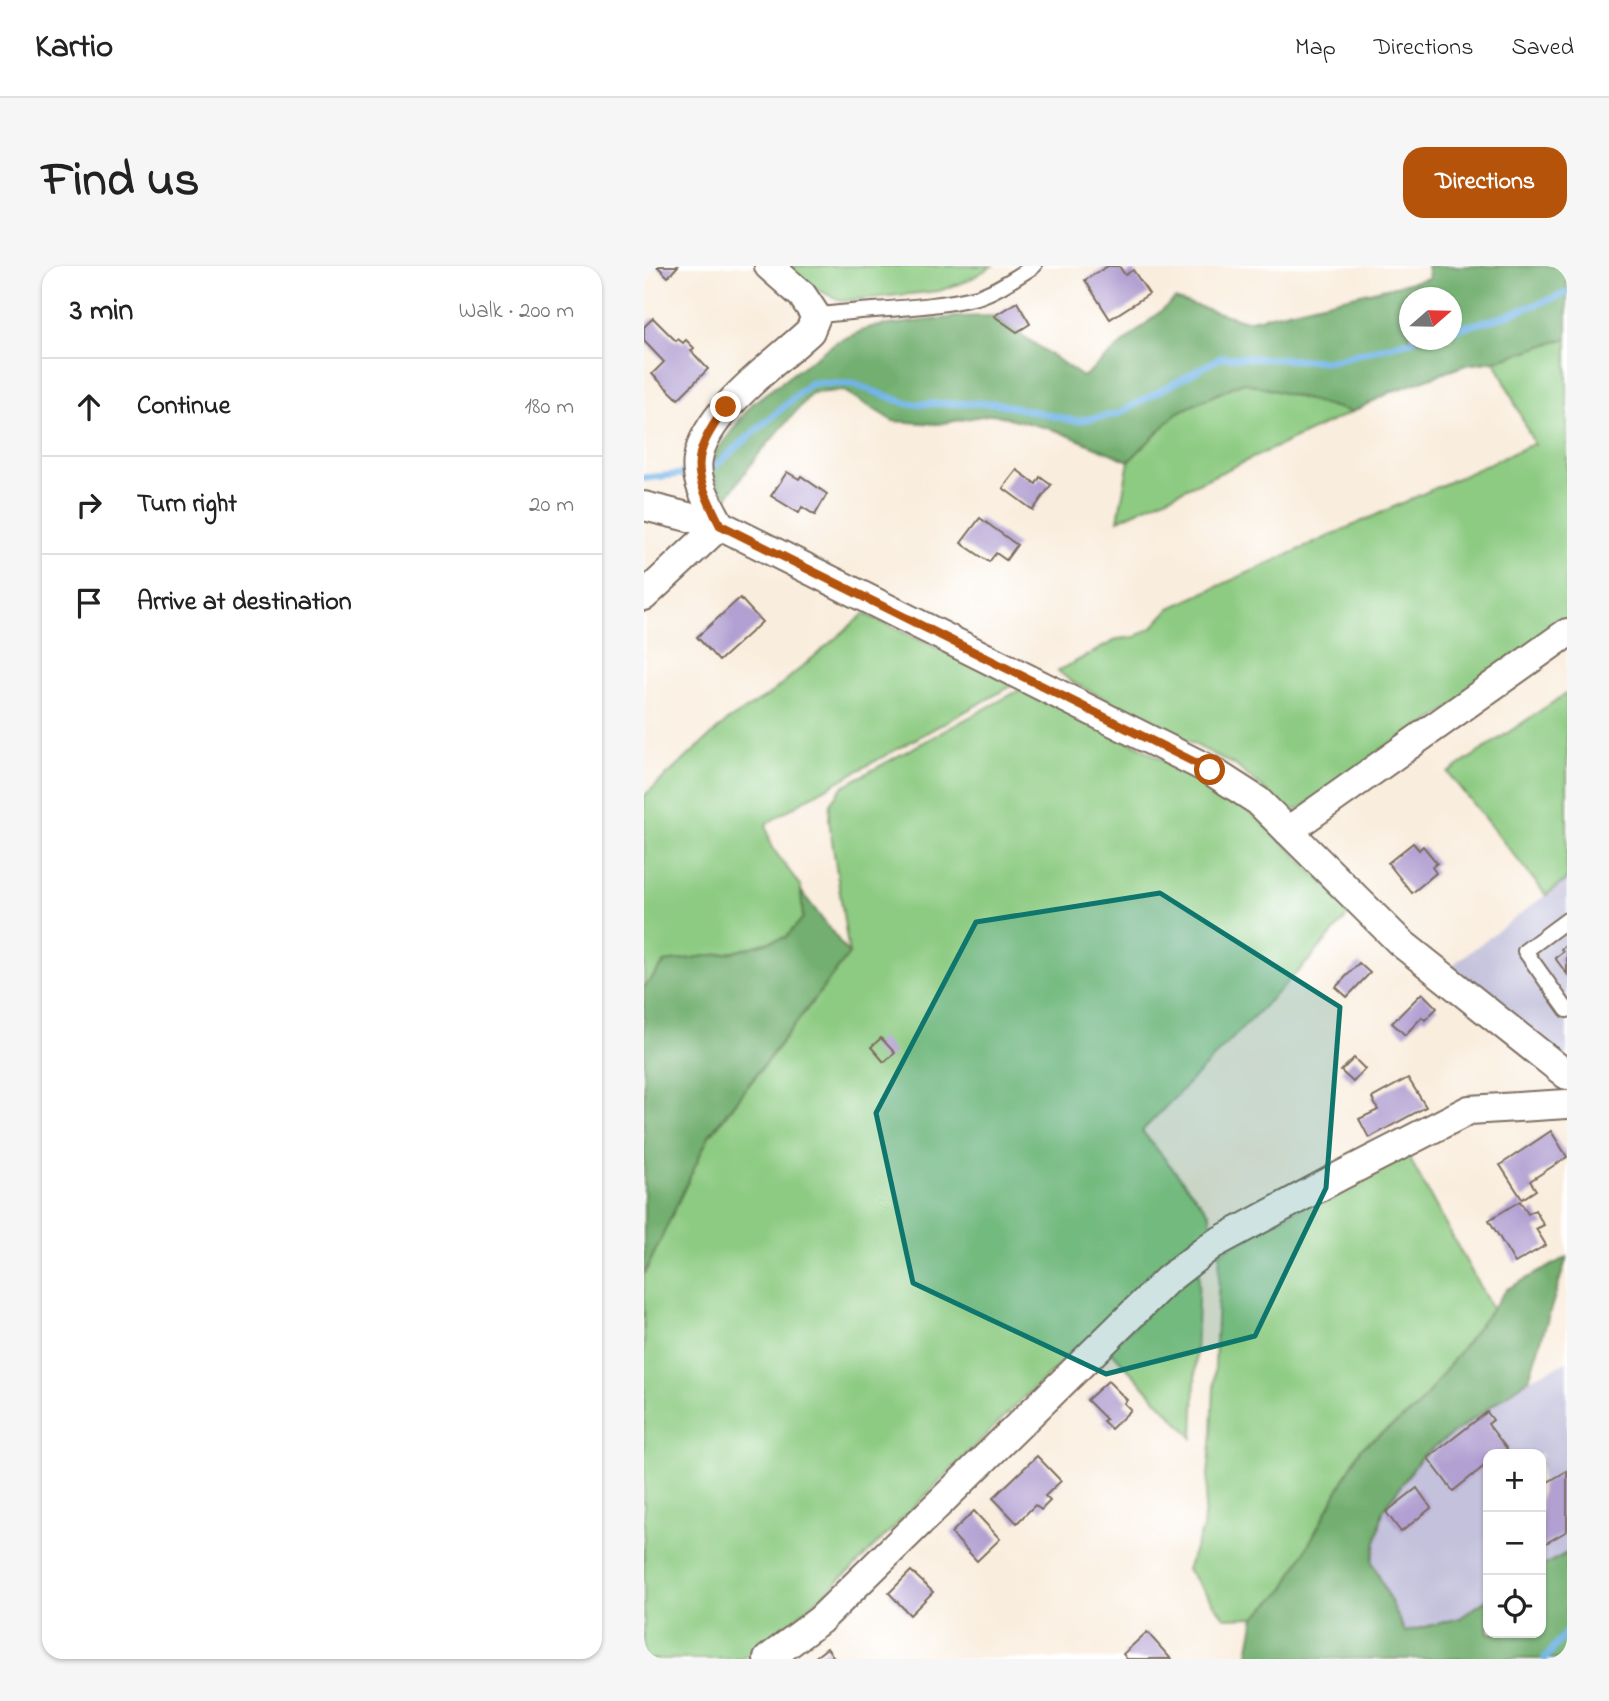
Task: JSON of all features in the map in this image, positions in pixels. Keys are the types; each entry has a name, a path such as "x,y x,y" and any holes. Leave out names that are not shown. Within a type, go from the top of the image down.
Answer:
{"street":[{"path":"720,525 702,490 698,460 709,429 726,407 810,331 816,316 802,295 769,266"},
{"path":"644,506 720,525 1210,770 1258,801 1401,942 1567,1075"},
{"path":"644,596 720,525"},
{"path":"1288,831 1567,633"},
{"path":"768,1659 820,1620 1167,1280 1212,1245 1469,1110 1567,1104"}],"lane":[{"path":"816,316 939,304 979,296 1034,266"},
{"path":"1567,920 1525,951 1567,1010"}],"highlighted area":[{"path":"1160,893 1340,1007 1326,1188 1255,1336 1106,1374 913,1283 876,1113 976,922"}],"shaded area":[{"path":"1567,879 1567,1059 1447,969"},
{"path":"1567,1362 1567,1553 1546,1564 1546,1449 1483,1449 1483,1602 1460,1618 1405,1632 1372,1561 1383,1511 1422,1456 1529,1379"}],"green space":[{"path":"785,266 992,266 967,281 939,291 841,301 806,284"},
{"path":"1427,266 1567,266 1567,338 1495,361 1466,365 1393,391 1352,412 1243,382 1178,412 1129,461 1058,431 993,414 938,424 893,421 844,391 812,393 756,457 726,499 714,478 713,456 753,403 836,342 871,327 956,317 994,316 1083,377 1175,299 1246,321 1429,278"},
{"path":"1567,338 1567,629 1300,809 1286,808 1235,765 1072,682 1058,671 1118,639 1135,637 1153,627 1170,608 1533,444 1535,446 1495,361"},
{"path":"1243,382 1352,412 1118,520 1129,461 1178,412"},
{"path":"864,614 1015,684 766,824 771,846 801,887 803,918 787,937 734,952 665,962 644,988 644,796 727,721 769,695"},
{"path":"1023,688 1098,724 1234,799 1266,825 1352,911 1310,959 1142,1131 1210,1214 1212,1230 1026,1395 855,1566 801,1614 743,1659 644,1659 644,1275 710,1133 712,1134 849,954 829,820 830,803 843,786"},
{"path":"1567,693 1567,879 1546,895 1448,773"},
{"path":"801,891 849,954 710,1134 644,1275 644,988 665,962 734,952 786,937 803,918"},
{"path":"1405,1150 1492,1309 1416,1409 1361,1448 1284,1590 1255,1617 1225,1618 1187,1569 1203,1528 1212,1433 1220,1252"},
{"path":"1567,1257 1529,1379 1422,1456 1383,1511 1372,1561 1405,1632 1460,1618 1483,1602 1483,1638 1546,1638 1546,1564 1567,1553 1567,1659 1247,1659 1255,1617 1284,1590 1361,1448 1416,1409 1507,1289"},
{"path":"1199,1272 1193,1438 1109,1349 1187,1276"}],"building":[{"path":"657,266 678,266 668,277"},
{"path":"1108,266 1119,266 1125,275 1133,270 1149,294 1110,319 1085,280"},
{"path":"1017,302 1030,324 1017,332 994,316"},
{"path":"653,318 676,341 678,339 683,343 686,340 694,348 691,351 708,369 678,399 652,374 664,362 644,341 644,327"},
{"path":"1017,470 1036,484 1040,477 1051,485 1033,510 1003,488"},
{"path":"787,472 799,479 801,476 827,494 815,515 802,507 799,513 771,496"},
{"path":"980,518 1017,545 1006,560 996,553 989,562 961,543"},
{"path":"740,598 762,622 719,661 697,637"},
{"path":"1413,843 1419,850 1423,846 1437,863 1432,867 1436,873 1412,893 1388,863"},
{"path":"1567,945 1567,974 1555,958"},
{"path":"1359,963 1370,973 1347,997 1336,987"},
{"path":"1422,993 1437,1008 1425,1020 1422,1017 1405,1035 1392,1023"},
{"path":"881,1038 895,1053 884,1062 871,1047"},
{"path":"1354,1058 1365,1069 1353,1082 1341,1071"},
{"path":"1408,1078 1426,1107 1369,1138 1359,1119 1378,1110 1372,1098"},
{"path":"1551,1131 1567,1157 1530,1181 1536,1190 1522,1199 1500,1165"},
{"path":"1520,1201 1528,1214 1535,1210 1544,1225 1536,1229 1546,1245 1515,1263 1489,1220"},
{"path":"1108,1381 1127,1400 1124,1403 1131,1410 1111,1429 1103,1421 1106,1419 1087,1400"},
{"path":"1487,1412 1493,1420 1488,1424 1507,1449 1483,1449 1483,1467 1453,1491 1428,1458"},
{"path":"1037,1456 1061,1481 1045,1496 1050,1501 1041,1510 1035,1505 1017,1523 993,1498"},
{"path":"1567,1471 1567,1531 1546,1543 1546,1512 1546,1483"},
{"path":"1417,1488 1431,1508 1401,1532 1386,1512"},
{"path":"974,1511 1000,1539 977,1561 951,1533"},
{"path":"911,1571 933,1592 910,1615 889,1593"},
{"path":"1147,1632 1171,1659 1127,1659 1123,1654"},
{"path":"827,1648 835,1659 813,1659"}],"waterway":[{"path":"1462,327 1499,318 1567,293"},
{"path":"704,472 708,472 811,383 853,384 909,404 995,403 1076,421 1118,414 1222,357 1330,361 1399,344"},
{"path":"644,478 692,473"},
{"path":"1545,1659 1567,1631"}],"route":[{"path":"726,407 709,429 698,460 702,490 720,525 1210,770"}]}
